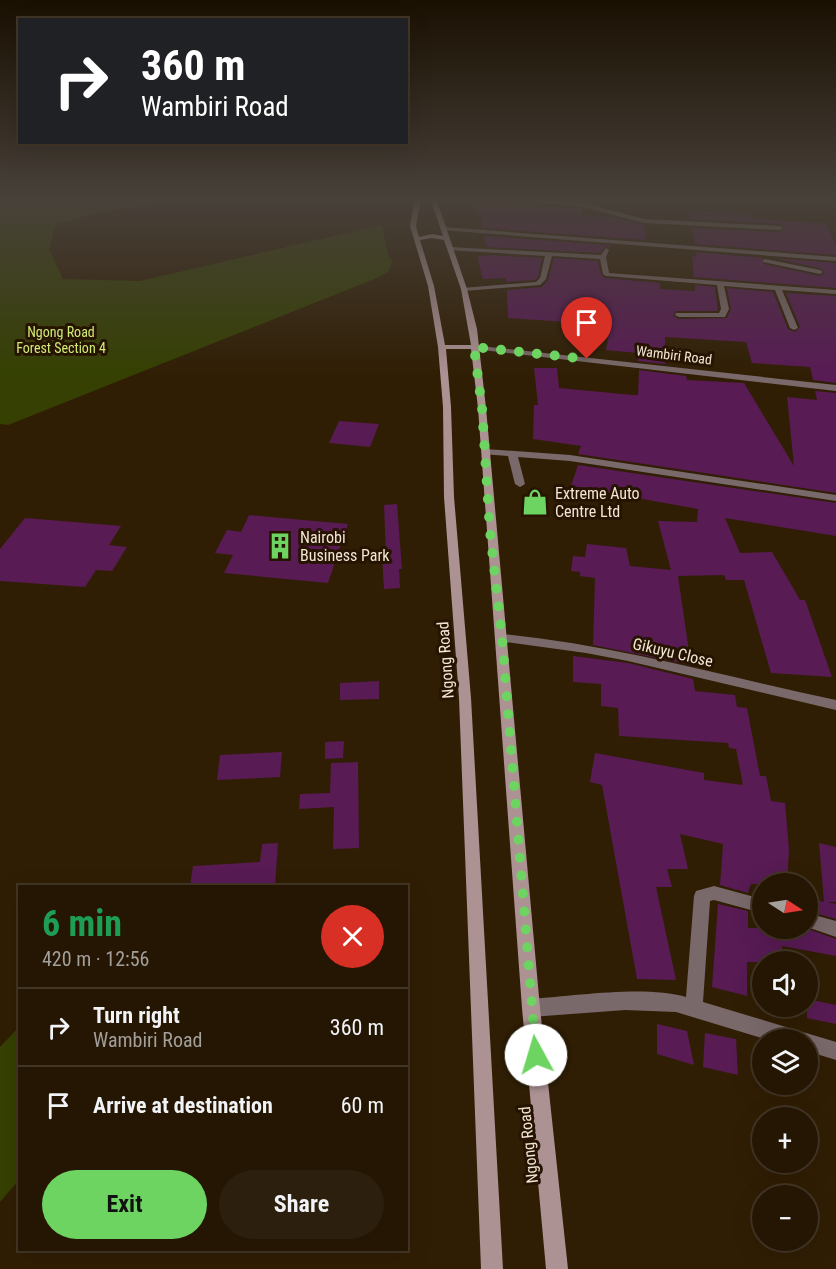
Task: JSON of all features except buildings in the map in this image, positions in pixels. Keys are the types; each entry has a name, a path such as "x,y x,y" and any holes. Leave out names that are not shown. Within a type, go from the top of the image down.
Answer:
{"main road":[{"name":"Ngong Road","path":"423,257 431,286 442,347 450,455 449,497 465,698 492,1269"},
{"name":"Ngong Road","path":"453,257 464,289 473,329 482,408 531,1008 557,1269"},
{"path":"442,347 474,347"}],"street":[{"path":"464,289 538,284 543,279 548,257"},
{"path":"603,257 606,274 616,276 836,292"},
{"path":"737,257 820,272"},
{"path":"809,257 836,259"},
{"path":"679,315 716,317 722,315 725,309 720,284"},
{"path":"777,287 794,328"},
{"name":"Wambiri Road","path":"474,347 836,388"},
{"path":"485,452 649,468 836,498"},
{"path":"512,453 520,484"},
{"name":"Gikuyu Close","path":"502,638 535,640 836,705"},
{"path":"694,1008 702,896 714,893 752,903"},
{"path":"818,923 836,929"},
{"path":"531,1008 649,1001 694,1008 763,1029"},
{"path":"818,1045 836,1051"}],"green space":[{"name":"Ngong Road Forest Section 4","path":"0,257 53,257 63,279 140,281 243,257 389,257 393,260 388,272 372,280 8,425 0,424"},
{"path":"18,1028 18,1181 0,1202 0,1047"}],"place":[{"name":"Extreme Auto Centre Ltd","path":"535,502"},
{"name":"Nairobi Business Park","path":"280,546"}],"route":[{"path":"536,1055 502,638 490,531 482,408 474,347 587,359"}]}
